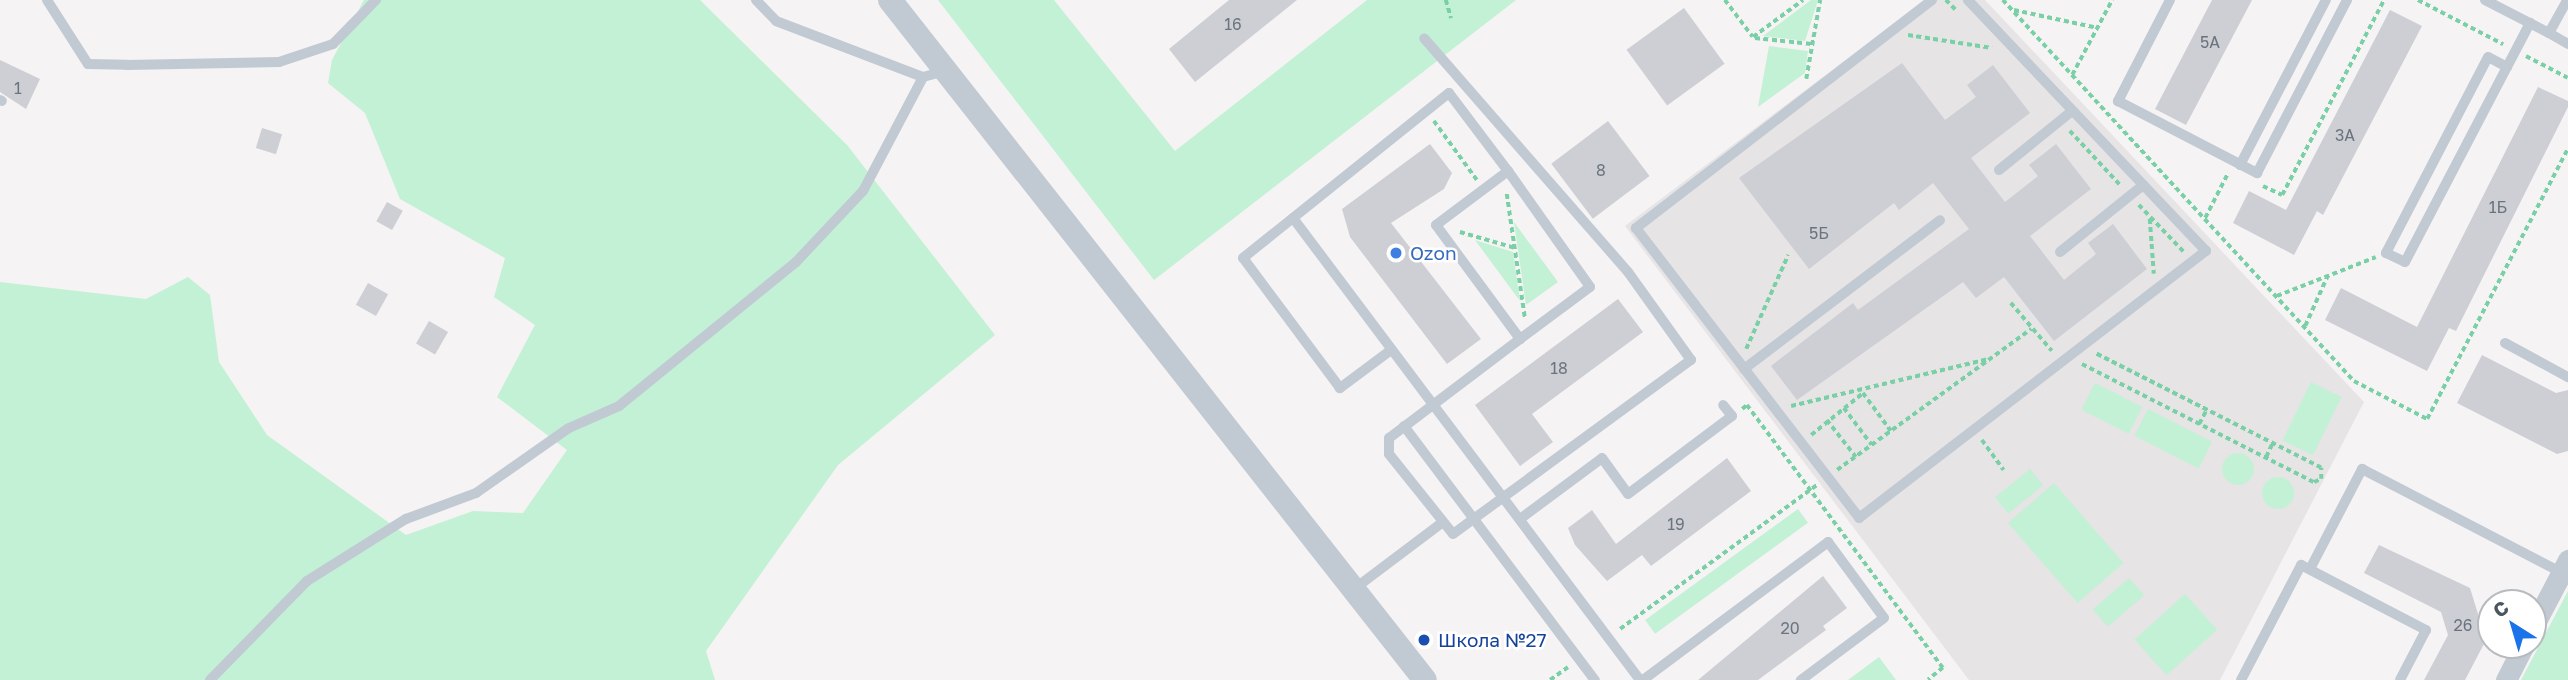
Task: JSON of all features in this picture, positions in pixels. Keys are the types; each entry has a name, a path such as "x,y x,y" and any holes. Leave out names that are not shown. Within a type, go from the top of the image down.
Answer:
{"street":[{"path":"890,0 934,74 1425,680"},
{"path":"2547,600 2565,566"},
{"path":"2506,680 2517,659"}],"lane":[{"path":"47,0 88,64 279,62 333,44 376,0"},
{"path":"209,680 307,581 406,519 476,493 569,428 619,406 796,262 863,191 934,74 776,21 756,0"},
{"path":"1932,0 1636,228 1858,518 2206,251 1968,0"},
{"path":"2170,0 2118,101 2236,167 2257,173 2346,3 2328,0 2236,167"},
{"path":"2485,0 2568,44"},
{"path":"2549,33 2567,0"},
{"path":"2507,67 2488,57 2386,253 2405,262 2507,67 2529,23"},
{"path":"1391,350 1340,388 1243,258 1449,93 1590,287 1389,438 1389,454 1453,534 1691,359 1628,272 1424,38"},
{"path":"1999,170 2072,111"},
{"path":"1506,173 1436,225 1524,336"},
{"path":"2060,252 2143,185"},
{"path":"1293,218 1642,680 1828,542 1884,618 1801,680"},
{"path":"1742,366 1940,220"},
{"path":"2505,343 2568,377"},
{"path":"1520,519 1601,458 1628,494 1732,416 1723,405"},
{"path":"1404,426 1595,680"},
{"path":"2310,569 2362,469 2565,566"},
{"path":"1352,590 1443,522"},
{"path":"2241,680 2301,565 2426,630 2400,680"}],"path":[{"path":"1447,0 1451,18"},
{"path":"1725,0 1753,37 1812,44"},
{"path":"1753,37 1803,0"},
{"path":"1805,81 1820,0"},
{"path":"2003,0 2354,381 2427,419 2568,148"},
{"path":"2073,75 2112,0"},
{"path":"2251,179 2282,195 2384,0"},
{"path":"2418,0 2568,78"},
{"path":"2012,10 2098,28"},
{"path":"1890,32 1992,48"},
{"path":"1426,111 1484,189"},
{"path":"2205,218 2236,167"},
{"path":"1506,173 1524,336"},
{"path":"2150,217 2155,290"},
{"path":"1436,225 1515,248"},
{"path":"2277,296 2386,253"},
{"path":"1742,366 1787,255"},
{"path":"2305,326 2327,277"},
{"path":"2011,303 2046,349 2068,357 2314,482 2321,479 2321,468 2082,346"},
{"path":"1608,638 2031,329"},
{"path":"1775,409 1990,359"},
{"path":"1801,443 1863,393 1891,431"},
{"path":"1844,408 1872,445"},
{"path":"2199,424 2206,411"},
{"path":"1827,420 1856,457"},
{"path":"1974,429 2004,470"},
{"path":"2266,457 2273,444"},
{"path":"1550,680 1579,659"}],"shaded area":[{"path":"1925,0 1985,0 2364,402 2220,680 1969,680 1625,226"}],"green space":[{"path":"364,0 700,0 847,145 995,335 838,465 706,651 715,680 0,680 0,282 146,299 188,277 210,295 219,362 267,435 406,535 473,511 523,513 567,450 497,397 535,325 494,297 505,258 400,199 365,113 328,83 332,60"},
{"path":"938,0 1054,0 1175,151 1367,0 1516,0 1154,280"},
{"path":"1811,0 1818,0 1805,41 1763,36"},
{"path":"1769,46 1808,51 1805,73 1758,107"},
{"path":"1514,222 1558,282 1526,305"},
{"path":"1475,240 1513,252 1520,301"},
{"path":"2311,382 2342,397 2313,455 2283,440"},
{"path":"2095,383 2142,407 2129,434 2081,410"},
{"path":"2148,409 2212,442 2199,468 2134,436"},
{"path":"2238,453 2250,457 2254,469 2250,481 2238,485 2226,481 2222,469 2226,457"},
{"path":"2030,469 2043,485 2008,514 1995,497"},
{"path":"2278,477 2289,482 2294,493 2289,504 2278,509 2267,504 2262,493 2267,482"},
{"path":"2054,483 2124,563 2078,603 2008,523"},
{"path":"1798,509 1808,523 1655,634 1645,620"},
{"path":"2129,578 2144,595 2108,627 2093,609"},
{"path":"2568,591 2568,680 2521,680 2532,659 2547,659 2547,631"},
{"path":"2185,594 2217,630 2167,675 2134,640"},
{"path":"1879,657 1896,680 1848,680"}],"building":[{"path":"1229,0 1297,0 1195,82 1169,49"},
{"path":"2212,0 2252,0 2186,125 2155,109"},
{"path":"1684,8 1725,64 1667,106 1627,50"},
{"path":"2390,10 2422,26 2323,215 2317,211 2294,255 2233,223 2249,191 2286,210"},
{"path":"0,60 40,79 26,109 0,92"},
{"path":"1902,63 1945,120 1976,97 1967,85 1993,65 2030,113 1971,158 2005,202 2038,176 2029,165 2056,144 2091,189 2030,236 2064,280 2096,254 2088,243 2113,224 2147,269 2054,341 2004,277 1976,298 1963,282 1797,400 1771,366 1853,303 1858,310 1969,229 1933,183 1899,210 1894,203 1809,269 1739,178"},
{"path":"2538,87 2568,101 2568,107 2456,331 2449,328 2427,371 2325,320 2341,288 2417,327"},
{"path":"1608,121 1650,176 1593,219 1551,164"},
{"path":"262,128 282,134 276,154 256,148"},
{"path":"1430,144 1452,173 1444,189 1391,223 1481,339 1447,364 1350,237 1342,209"},
{"path":"387,202 403,211 392,230 376,221"},
{"path":"368,283 388,294 376,316 356,305"},
{"path":"1618,299 1643,332 1532,414 1553,442 1520,466 1475,405"},
{"path":"429,321 448,332 435,355 416,344"},
{"path":"2482,355 2556,393 2568,390 2568,451 2557,454 2457,403"},
{"path":"1727,458 1751,491 1651,566 1642,555 1607,581 1575,545 1568,528 1592,510 1616,544"},
{"path":"2379,545 2470,588 2477,611 2477,657 2465,680 2424,680 2448,635 2441,612 2364,573"},
{"path":"1823,576 1847,608 1823,626 1826,630 1758,680 1698,680"}],"place":[{"name":"Ozon","path":"1396,253"},
{"name":"Школа №27","path":"1424,640"}]}
